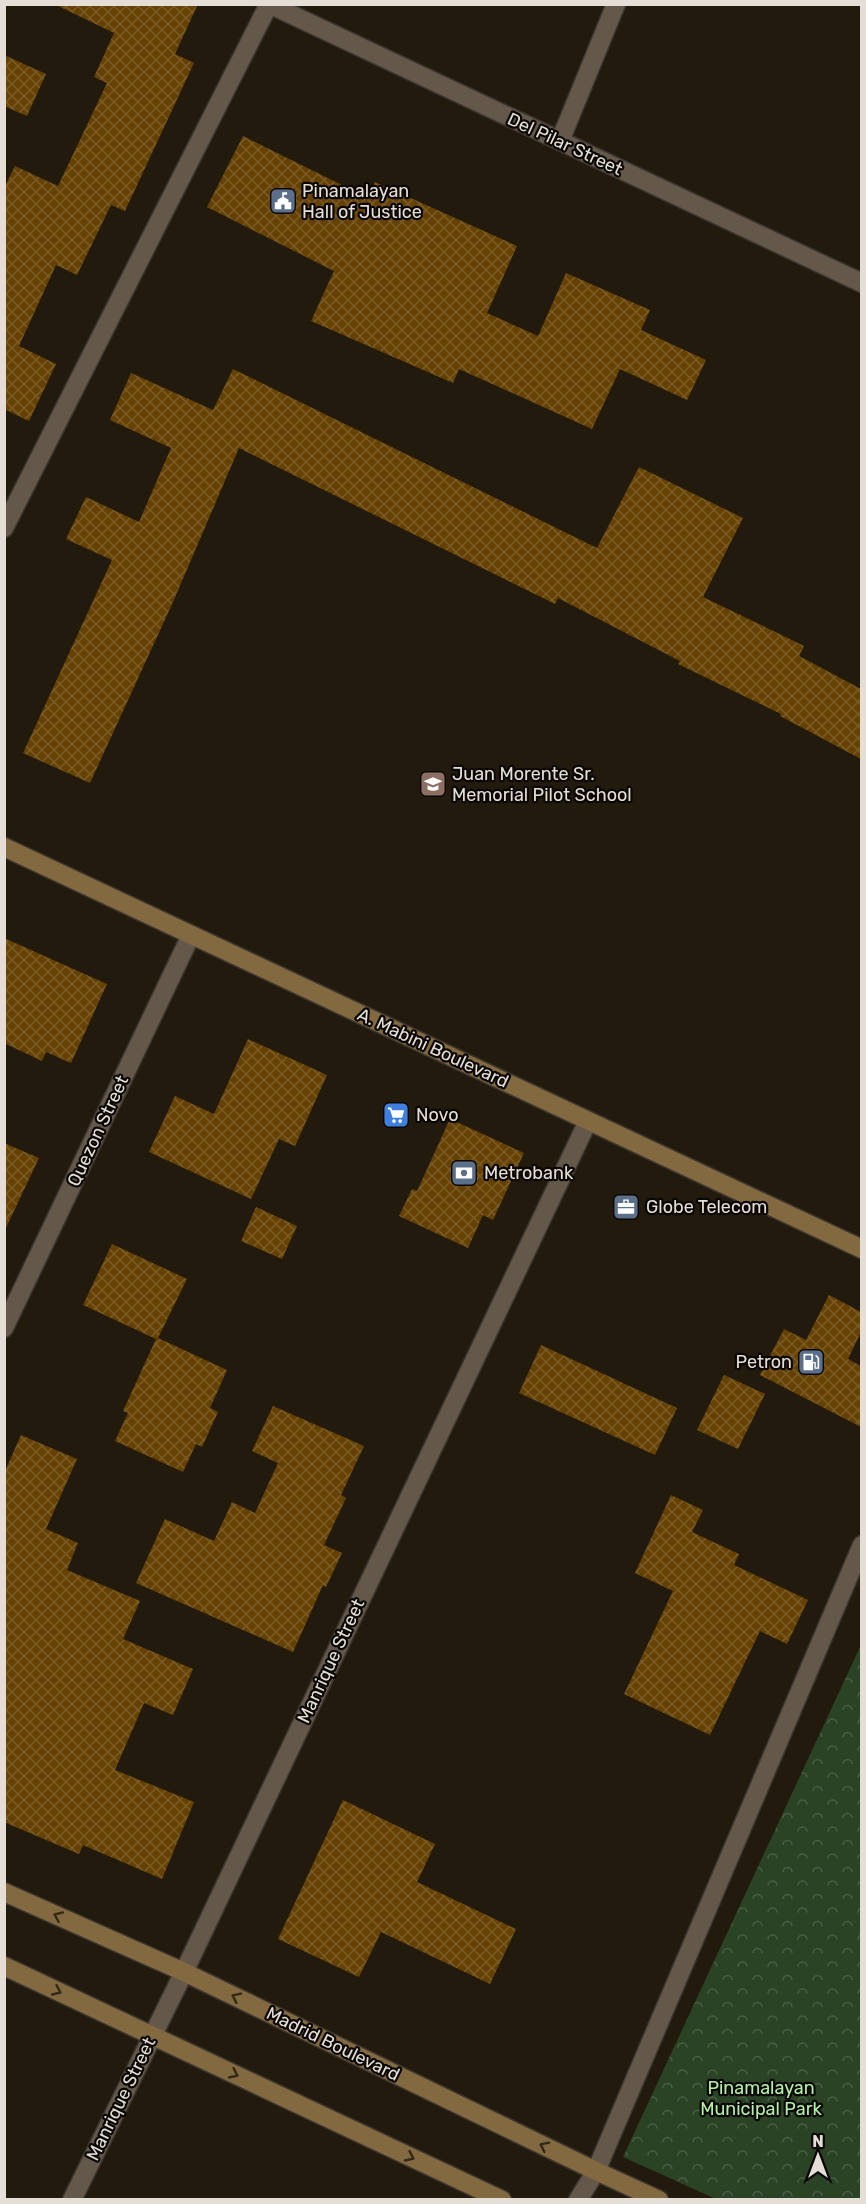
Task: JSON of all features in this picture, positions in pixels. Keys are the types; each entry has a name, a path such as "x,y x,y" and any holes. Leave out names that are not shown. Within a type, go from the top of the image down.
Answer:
{"street":[{"name":"Del Pilar Street","path":"269,4 861,283"},
{"path":"4,528 269,4"},
{"path":"560,141 616,4"},
{"name":"A. Mabini Boulevard","path":"4,847 861,1249"},
{"name":"Quezon Street","path":"4,1328 191,935"},
{"name":"Manrique Street","path":"72,2199 184,1972 588,1121"},
{"path":"578,2199 597,2172 861,1545"},
{"name":"Madrid Boulevard","path":"4,1892 184,1972 597,2172 659,2199"},
{"path":"4,1966 502,2199"}],"green space":[{"name":"Pinamalayan Municipal Park","path":"861,1645 861,2199 716,2199 623,2157"}],"building":[{"path":"54,4 198,4 175,54 194,63 125,211 111,205 77,275 56,265 19,346 56,364 29,421 4,409 4,188 15,166 58,186 107,83 94,77 114,33"},
{"path":"4,55 46,74 27,116 4,106"},
{"path":"243,136 368,198 375,182 517,246 487,313 538,336 566,273 650,310 641,330 706,360 687,400 620,369 592,429 459,369 453,383 311,321 334,271 207,207"},
{"path":"233,369 597,548 639,467 743,518 703,597 804,646 799,656 861,689 861,759 780,716 781,714 678,664 680,661 558,598 555,604 239,448 173,602 90,783 23,753 112,560 66,539 86,497 139,522 171,448 110,420 131,373 213,410"},
{"path":"4,938 107,984 71,1063 46,1052 42,1061 4,1043"},
{"path":"248,1039 327,1075 295,1146 279,1139 251,1199 149,1152 175,1096 214,1114"},
{"path":"450,1119 524,1153 493,1220 483,1215 468,1248 399,1216 412,1189 417,1191"},
{"path":"4,1143 39,1158 4,1232"},
{"path":"256,1207 297,1226 282,1259 241,1241"},
{"path":"112,1244 187,1279 158,1338 227,1370 210,1408 218,1412 202,1447 196,1444 183,1472 115,1441 128,1413 123,1411 156,1339 83,1305"},
{"name":"Petron","path":"829,1295 861,1312 861,1332 848,1359 861,1366 861,1427 760,1375 784,1329 806,1340"},
{"path":"541,1345 677,1408 655,1455 519,1393"},
{"path":"724,1375 765,1394 738,1449 697,1430"},
{"path":"273,1406 364,1446 341,1495 346,1498 324,1545 342,1553 326,1587 323,1585 293,1652 136,1583 165,1519 214,1541 232,1502 255,1513 278,1463 252,1451"},
{"path":"21,1435 77,1459 46,1529 78,1543 67,1570 140,1601 123,1639 193,1669 173,1715 144,1703 115,1770 194,1802 162,1879 83,1845 79,1854 4,1822 4,1473"},
{"path":"671,1495 703,1510 692,1532 739,1554 734,1565 808,1600 787,1644 760,1631 710,1735 624,1694 673,1591 635,1573"},
{"path":"343,1800 435,1844 417,1882 516,1929 490,1984 381,1932 359,1977 278,1939"}],"place":[{"name":"Pinamalayan Hall of Justice","path":"283,201"},
{"name":"Juan Morente Sr. Memorial Pilot School","path":"433,784"},
{"name":"Novo","path":"396,1115"},
{"name":"Metrobank","path":"464,1173"},
{"name":"Globe Telecom","path":"626,1207"},
{"name":"Petron","path":"811,1362"}]}
